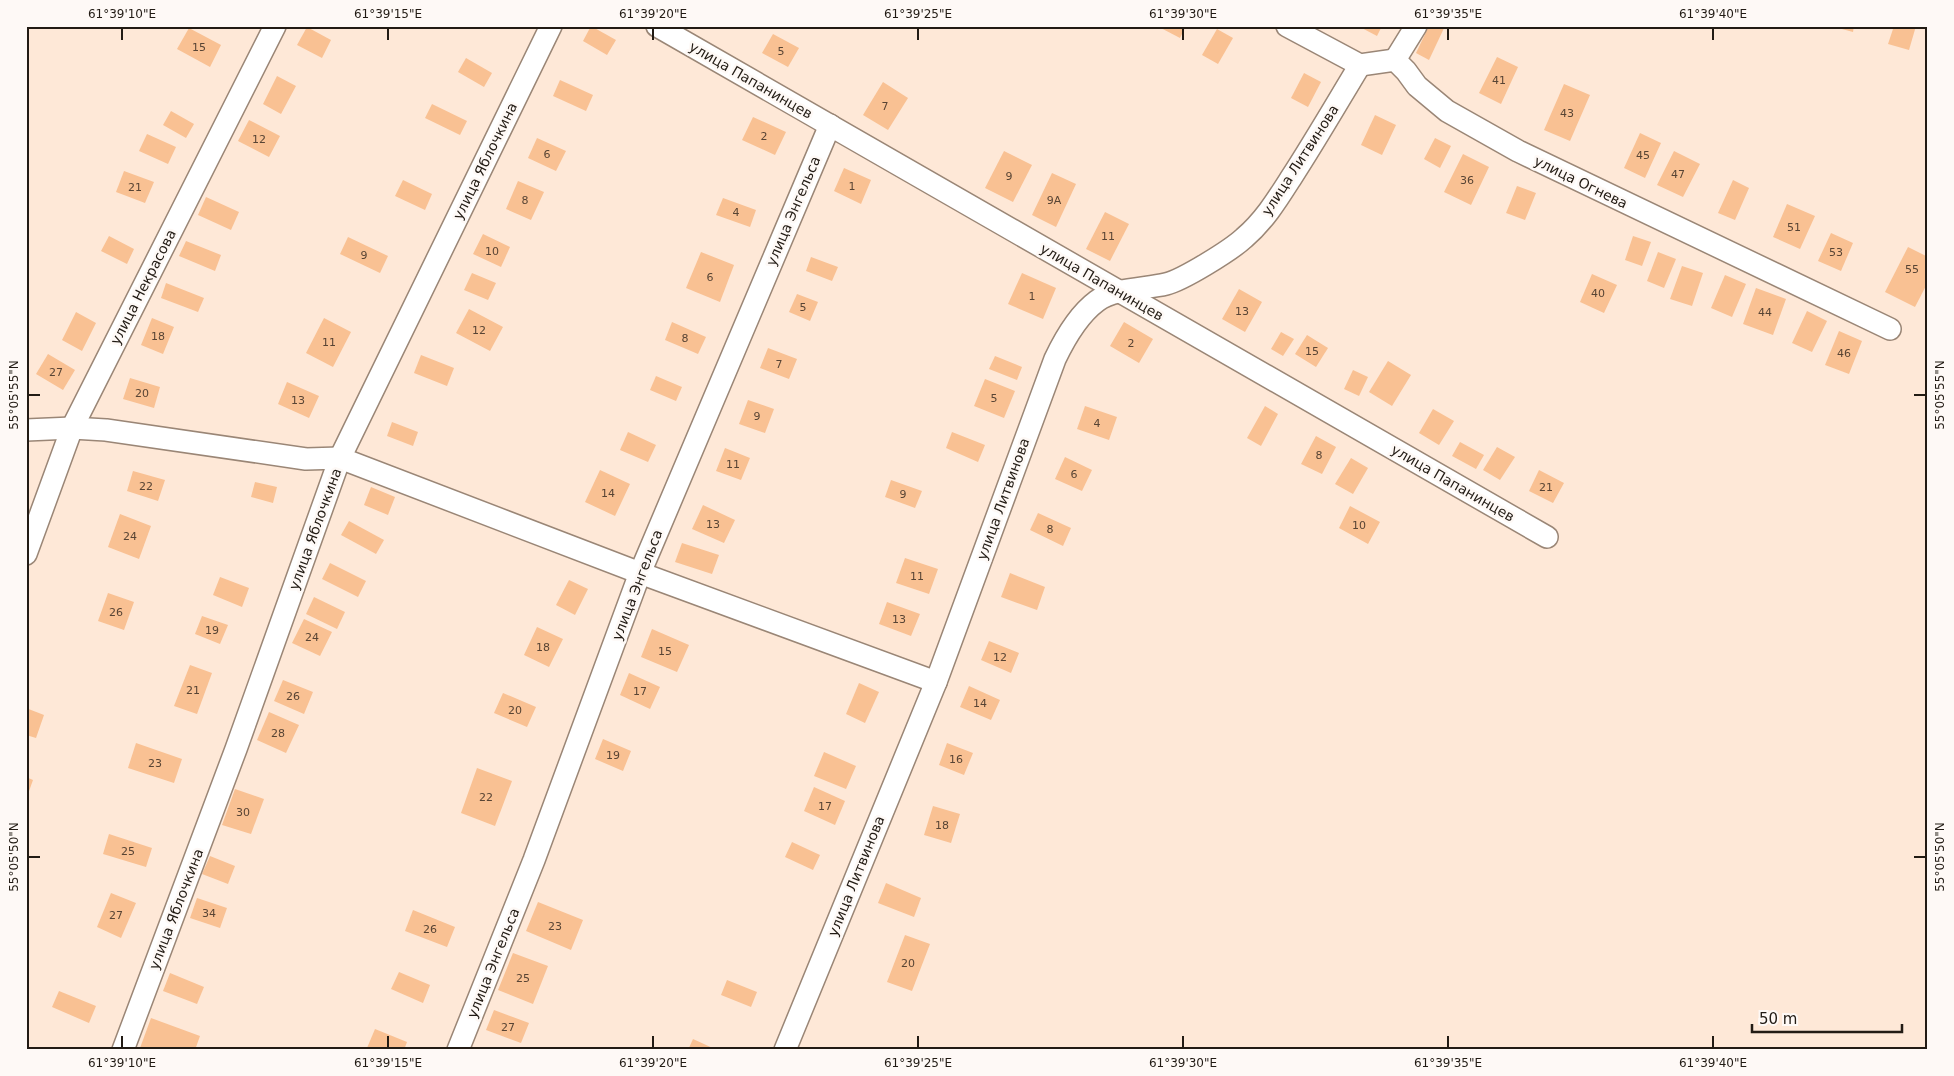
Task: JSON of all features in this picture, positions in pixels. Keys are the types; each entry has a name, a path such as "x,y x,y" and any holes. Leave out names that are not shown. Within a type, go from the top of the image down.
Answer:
{"street":[{"name":"улица Некрасова","path":"26,554 72,428 275,26"},
{"name":"улица Яблочкина","path":"123,1050 236,749 340,458 550,26"},
{"name":"улица Папанинцев","path":"657,26 1547,538"},
{"path":"1287,26 1360,65 1395,60 1416,26"},
{"name":"улица Огнева","path":"1395,60 1417,86 1447,111 1518,151 1890,329"},
{"name":"улица Литвинова","path":"785,1050 936,682 1055,359 1067,335 1098,299 1120,292 1168,284 1194,271 1244,238 1268,214 1360,65"},
{"name":"улица Энгельса","path":"458,1050 534,860 640,573 830,125"},
{"path":"26,430 72,428 106,430 306,459 340,458 640,573 936,682"}],"building":[{"path":"591,26 616,40 607,55 583,41"},
{"path":"1157,26 1186,26 1180,38"},
{"path":"1358,26 1382,26 1377,36"},
{"path":"1429,26 1445,26 1429,60 1416,53"},
{"path":"1831,26 1854,26 1853,32"},
{"path":"1894,26 1916,26 1909,50 1888,44"},
{"path":"307,27 331,40 322,58 297,45"},
{"path":"189,28 221,45 210,67 177,49"},
{"path":"1217,29 1233,38 1218,64 1202,55"},
{"path":"773,34 799,48 788,67 762,53"},
{"path":"1497,57 1518,67 1501,104 1479,93"},
{"path":"466,58 492,73 484,87 458,72"},
{"path":"1304,73 1321,82 1308,107 1291,98"},
{"path":"277,76 296,86 281,114 263,104"},
{"path":"560,80 593,95 586,111 553,96"},
{"path":"883,82 908,98 888,130 863,115"},
{"path":"1564,84 1590,95 1570,141 1544,130"},
{"path":"432,104 467,121 460,135 425,118"},
{"path":"171,111 194,124 186,138 163,125"},
{"path":"1375,115 1396,125 1382,155 1361,145"},
{"path":"753,117 786,132 775,155 742,140"},
{"path":"249,120 280,136 269,157 238,141"},
{"path":"1640,133 1661,143 1645,178 1624,168"},
{"path":"147,134 176,147 168,164 139,151"},
{"path":"537,138 566,151 556,171 528,158"},
{"path":"1435,138 1451,146 1440,168 1424,159"},
{"path":"1004,151 1032,165 1013,202 985,188"},
{"path":"1674,151 1700,164 1683,197 1657,185"},
{"path":"1463,154 1489,167 1471,205 1444,192"},
{"path":"844,168 871,180 861,204 834,191"},
{"path":"124,171 154,182 145,203 116,192"},
{"path":"1052,173 1076,184 1056,227 1032,215"},
{"path":"403,180 432,194 425,210 395,196"},
{"path":"1733,180 1749,188 1735,220 1718,213"},
{"path":"518,181 544,192 531,220 506,209"},
{"path":"1517,186 1536,193 1525,220 1506,213"},
{"path":"206,197 239,212 231,230 198,215"},
{"path":"723,198 756,210 750,227 716,215"},
{"path":"1787,204 1815,216 1800,249 1773,237"},
{"path":"1105,212 1129,224 1110,261 1086,249"},
{"path":"1831,233 1853,243 1841,271 1818,261"},
{"path":"483,234 510,247 501,267 473,254"},
{"path":"109,236 134,249 127,264 101,251"},
{"path":"1633,236 1651,242 1642,266 1625,260"},
{"path":"348,237 388,256 380,273 340,254"},
{"path":"186,241 221,255 215,271 179,256"},
{"path":"1908,247 1928,257 1928,282 1915,307 1885,292"},
{"path":"701,252 734,265 720,302 686,288"},
{"path":"1658,252 1676,259 1664,288 1647,281"},
{"path":"811,257 838,267 832,281 806,271"},
{"path":"1682,266 1703,273 1692,306 1670,299"},
{"path":"472,273 496,283 488,300 464,290"},
{"path":"1022,273 1056,288 1043,319 1008,304"},
{"path":"1592,274 1617,285 1604,313 1580,302"},
{"path":"1725,275 1746,284 1732,317 1711,308"},
{"path":"166,283 204,298 198,312 161,298"},
{"path":"1756,288 1786,299 1773,335 1743,324"},
{"path":"1239,289 1262,302 1245,332 1222,319"},
{"path":"797,294 818,302 810,321 789,312"},
{"path":"469,309 503,327 490,351 456,333"},
{"path":"1807,311 1827,321 1812,352 1792,343"},
{"path":"76,312 96,323 82,351 62,340"},
{"path":"152,318 174,327 163,354 141,345"},
{"path":"324,318 351,332 333,367 306,353"},
{"path":"672,322 706,337 698,354 665,340"},
{"path":"1124,322 1153,339 1139,363 1110,346"},
{"path":"1839,331 1862,341 1849,374 1825,365"},
{"path":"1281,332 1294,339 1283,356 1271,349"},
{"path":"1307,335 1328,348 1316,367 1295,354"},
{"path":"768,348 797,359 789,379 760,368"},
{"path":"48,354 75,370 63,390 36,374"},
{"path":"421,355 454,368 447,386 414,373"},
{"path":"995,356 1022,367 1017,380 989,369"},
{"path":"1388,361 1411,375 1392,406 1369,392"},
{"path":"1353,370 1368,377 1359,396 1344,389"},
{"path":"656,376 682,387 676,401 650,390"},
{"path":"130,378 160,387 154,408 123,399"},
{"path":"985,379 1015,391 1004,418 974,406"},
{"path":"287,382 319,396 309,418 278,404"},
{"path":"748,400 774,409 765,433 739,424"},
{"path":"1085,406 1117,417 1109,440 1077,429"},
{"path":"1265,406 1278,414 1261,446 1247,438"},
{"path":"1433,409 1454,421 1439,445 1419,433"},
{"path":"392,422 418,432 413,446 387,436"},
{"path":"628,432 656,445 648,462 620,450"},
{"path":"952,432 985,445 978,462 946,448"},
{"path":"1316,436 1336,447 1322,474 1301,464"},
{"path":"1460,442 1484,455 1476,469 1452,456"},
{"path":"1497,447 1515,457 1500,480 1483,470"},
{"path":"725,448 750,458 741,480 716,471"},
{"path":"1065,457 1092,470 1082,491 1055,479"},
{"path":"1351,458 1368,468 1353,494 1335,484"},
{"path":"600,470 630,484 615,516 585,502"},
{"path":"1539,470 1564,483 1553,503 1529,491"},
{"path":"133,471 165,480 158,501 127,491"},
{"path":"891,480 922,491 915,508 885,497"},
{"path":"255,482 277,487 273,503 251,497"},
{"path":"371,487 395,497 388,515 364,505"},
{"path":"703,505 735,520 724,543 692,529"},
{"path":"1350,506 1380,522 1368,544 1339,528"},
{"path":"1038,513 1071,528 1063,546 1030,530"},
{"path":"120,514 151,526 139,559 108,547"},
{"path":"349,521 384,540 376,554 341,535"},
{"path":"682,543 719,555 712,574 675,562"},
{"path":"905,558 938,569 929,594 896,583"},
{"path":"330,563 366,581 358,597 322,579"},
{"path":"1010,573 1045,587 1037,610 1001,597"},
{"path":"220,577 249,588 242,607 213,595"},
{"path":"569,580 588,589 575,615 556,605"},
{"path":"108,593 134,602 124,630 98,621"},
{"path":"314,597 345,612 337,629 306,614"},
{"path":"887,602 920,614 911,636 879,624"},
{"path":"202,616 228,625 220,644 195,634"},
{"path":"304,619 332,632 320,656 292,643"},
{"path":"537,627 563,639 549,667 524,655"},
{"path":"652,629 689,645 677,672 641,657"},
{"path":"989,641 1019,653 1011,673 981,660"},
{"path":"190,665 212,673 197,714 174,706"},
{"path":"629,673 660,687 650,709 620,695"},
{"path":"283,680 313,692 304,714 274,701"},
{"path":"859,683 879,692 865,723 846,714"},
{"path":"969,686 1000,700 991,720 960,707"},
{"path":"503,693 536,707 527,727 494,713"},
{"path":"26,708 44,715 36,738 26,735"},
{"path":"269,712 299,725 286,753 257,740"},
{"path":"603,739 631,751 623,771 595,759"},
{"path":"136,743 182,759 174,783 128,768"},
{"path":"947,743 973,753 964,775 939,765"},
{"path":"824,752 856,766 846,789 814,776"},
{"path":"477,768 512,781 495,826 461,813"},
{"path":"26,777 33,780 28,794 26,793"},
{"path":"814,787 845,801 835,825 804,811"},
{"path":"235,789 264,799 251,834 222,825"},
{"path":"933,806 960,814 951,843 924,835"},
{"path":"109,834 152,848 146,867 103,854"},
{"path":"792,842 820,855 813,870 785,857"},
{"path":"210,856 235,866 228,884 202,874"},
{"path":"886,883 921,898 914,917 878,903"},
{"path":"111,893 136,903 121,938 97,927"},
{"path":"197,898 227,908 220,928 190,918"},
{"path":"538,902 583,920 571,950 526,931"},
{"path":"413,910 455,927 447,947 405,931"},
{"path":"905,935 930,944 912,991 887,982"},
{"path":"513,953 548,966 533,1004 498,990"},
{"path":"399,972 430,985 423,1003 391,989"},
{"path":"170,973 204,987 197,1004 163,991"},
{"path":"727,980 757,992 751,1007 721,995"},
{"path":"59,991 96,1006 89,1023 52,1007"},
{"path":"494,1010 529,1023 521,1043 486,1030"},
{"path":"151,1018 200,1036 195,1050 140,1048"},
{"path":"375,1029 407,1042 404,1050 372,1050 367,1048"},
{"path":"693,1039 717,1050 688,1050"}]}
